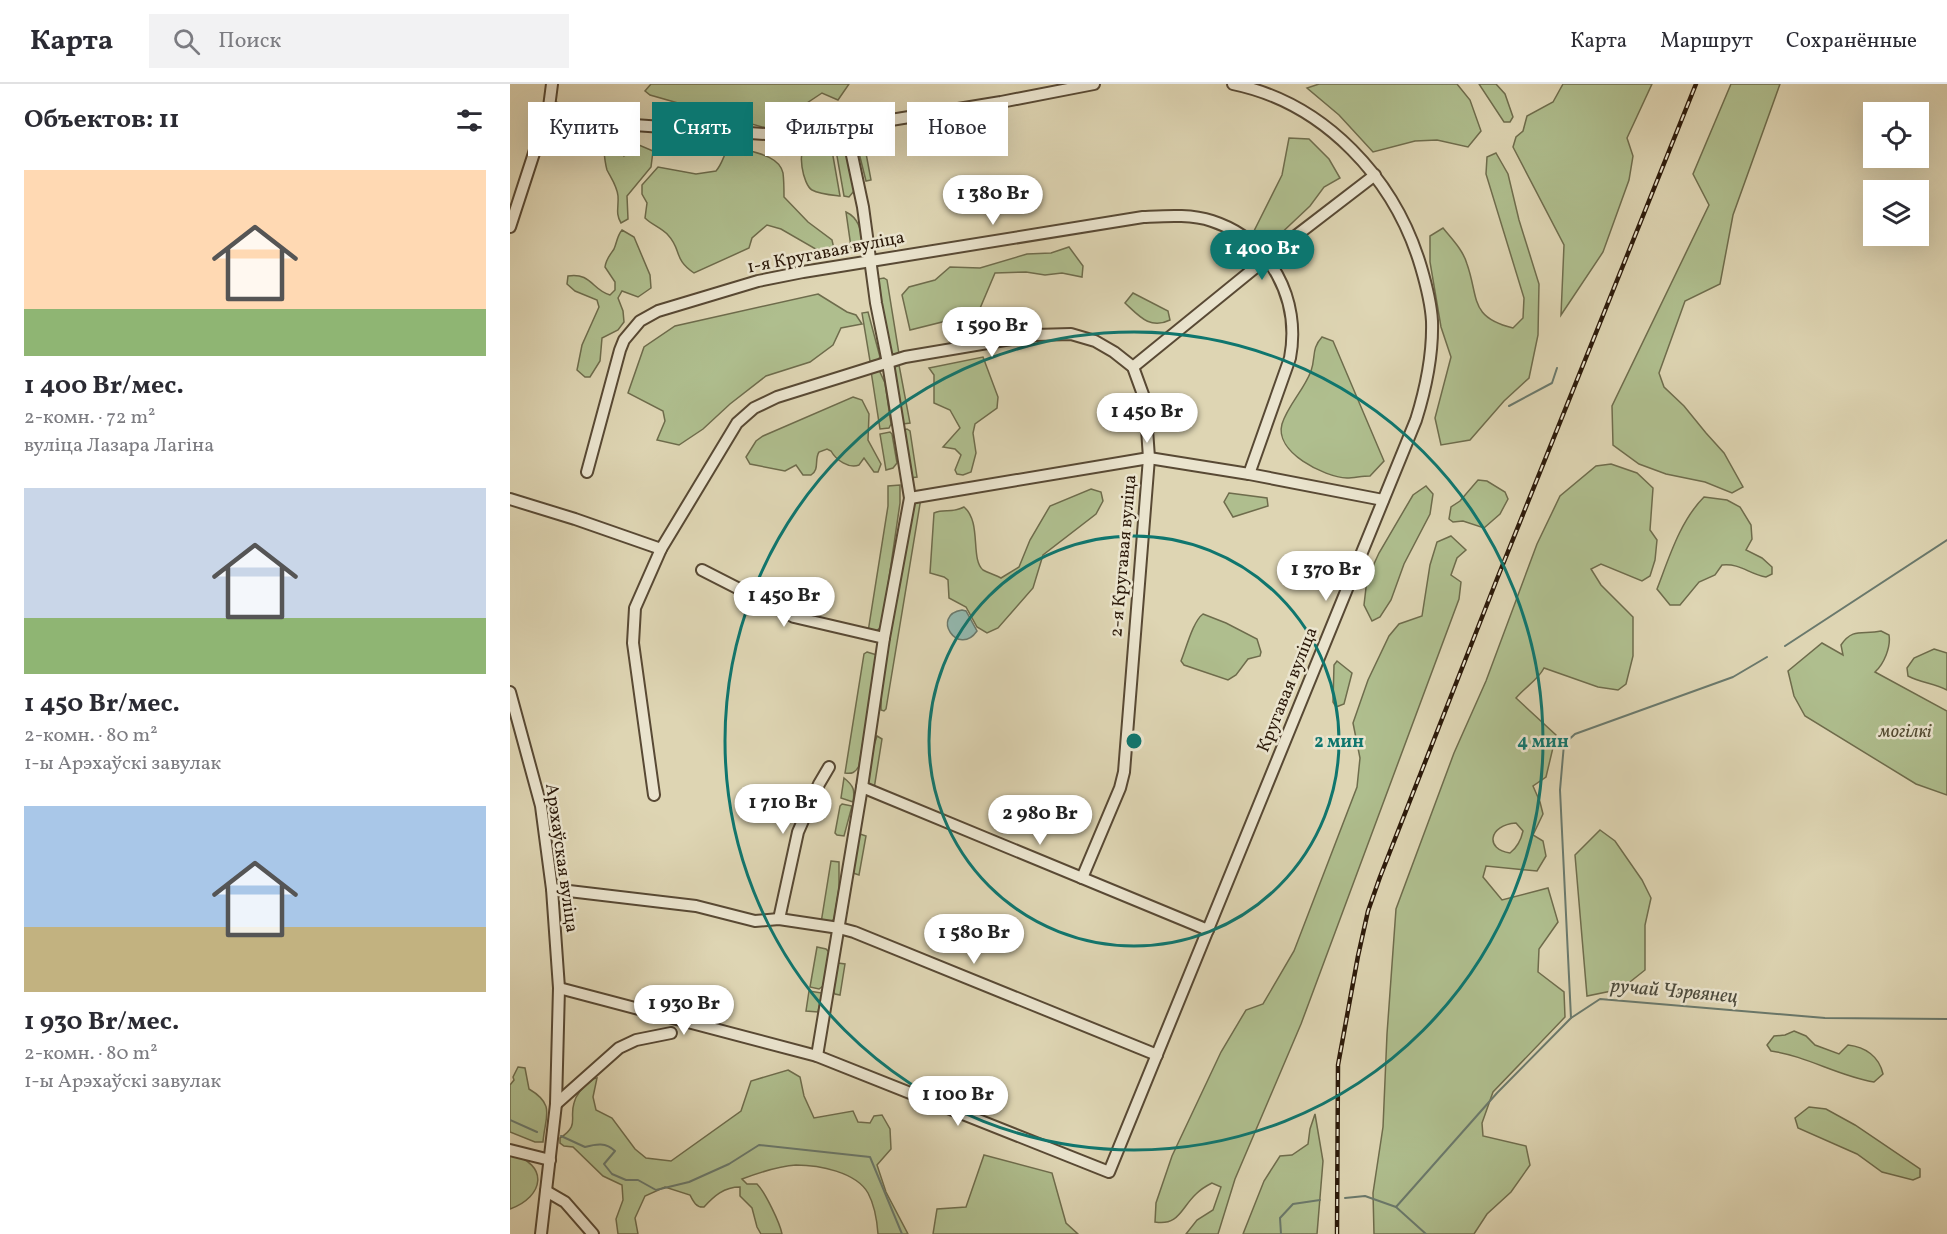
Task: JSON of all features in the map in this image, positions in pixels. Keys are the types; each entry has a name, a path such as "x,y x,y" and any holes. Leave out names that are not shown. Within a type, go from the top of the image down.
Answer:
{"street":[{"path":"550,102 552,84"},
{"path":"895,119 1094,84"},
{"name":"Кругавая вуліца","path":"817,1056 1109,1172 1416,420 1424,396 1430,363 1432,319 1426,284 1402,217 1375,175 1326,127 1283,101 1233,84"},
{"path":"640,125 765,134"},
{"path":"510,227 533,156"},
{"path":"559,988 817,1056 862,787 884,638 910,498 876,303 863,207 852,156"},
{"path":"654,795 633,643 632,625 640,594 661,549 723,444 737,423 754,408 777,397 905,357 1035,335 1071,334 1095,341 1114,351 1133,367 1267,258 1375,175"},
{"name":"1-я Кругавая вуліца","path":"587,472 624,340 640,321 658,311 758,281 1143,217 1162,216 1190,217 1213,222 1237,234 1267,258 1279,276 1288,297 1294,322 1294,340 1286,375 1248,474"},
{"name":"2-я Кругавая вуліца","path":"1082,878 1120,788 1124,772 1149,458 1145,400 1133,367"},
{"path":"910,498 1149,458 1383,500"},
{"path":"510,499 661,549"},
{"path":"702,570 794,617 884,638"},
{"name":"Арэхаўская вуліца","path":"510,692 541,806 552,889 559,988 556,1104 541,1234"},
{"path":"778,919 798,832 829,767"},
{"path":"862,787 1208,930"},
{"path":"552,889 696,906 755,921 778,919 854,932 1156,1055"},
{"path":"556,1104 619,1048 636,1040 671,1033"},
{"path":"510,1150 549,1160"},
{"path":"546,1191 565,1202 593,1234"}],"green space":[{"path":"651,84 849,84 838,100 822,93 808,102 765,102 765,128 753,124 753,102 675,102 650,95 645,91"},
{"path":"1319,84 1457,84 1470,100 1481,131 1468,147 1437,140 1415,141 1373,152 1339,115 1307,88"},
{"path":"1479,84 1496,84 1505,94 1513,117 1510,122 1504,122"},
{"path":"1563,84 1652,84 1627,138 1633,156 1629,180 1603,252 1561,315 1564,245 1513,147 1516,137 1523,131 1527,116 1553,102"},
{"path":"1731,84 1780,84 1733,215 1720,284 1685,301 1659,373 1664,387 1684,406 1724,453 1743,487 1732,493 1705,482 1666,474 1639,464 1613,445 1612,406 1709,205 1693,174"},
{"path":"1289,138 1309,139 1329,159 1340,178 1324,187 1310,206 1275,239 1267,239 1254,231 1282,175"},
{"path":"640,145 652,151 651,167 627,196 628,219 621,223 617,192 607,170 604,156 640,156"},
{"path":"753,152 776,162 783,173 784,197 808,222 832,240 834,249 819,251 781,229 767,225 752,238 749,248 694,273 687,268 668,235 645,218 647,203 642,194 642,185 658,167 696,174 716,171 724,156 753,156"},
{"path":"1496,153 1508,174 1519,220 1539,284 1538,335 1529,378 1504,401 1470,440 1441,445 1435,418 1451,357 1441,327 1430,262 1430,236 1443,228 1457,245 1467,264 1475,296 1482,312 1489,318 1513,328 1523,318 1524,298 1486,174 1487,157"},
{"path":"801,156 833,156 840,196 812,190 806,181"},
{"path":"837,156 849,156 850,161 854,191 849,197 844,196"},
{"path":"860,156 866,156 871,180 866,181"},
{"path":"846,212 857,223 864,249 855,250 851,247"},
{"path":"622,230 634,237 650,275 651,288 638,297 622,291 618,298 624,322 618,330 602,338 600,361 590,377 585,377 577,370 582,345 599,307 597,300 575,291 567,284 568,276 587,279 610,295 615,290 615,282 605,267"},
{"path":"1069,247 1083,266 1082,277 1062,273 1045,275 1026,272 995,273 978,313 910,330 902,295 909,287 935,280 950,267 980,268 1027,254 1051,253"},
{"path":"878,279 887,280 899,354 889,352"},
{"path":"1133,293 1168,311 1170,320 1156,323 1140,317 1125,303"},
{"path":"818,294 856,315 862,324 841,328 833,345 810,362 766,376 703,429 679,445 657,440 665,421 663,411 628,393 644,347 675,326"},
{"path":"868,312 880,357 878,360 870,361 862,313"},
{"path":"1322,337 1333,341 1384,461 1370,476 1337,477 1314,468 1293,453 1282,434 1282,424 1308,378 1316,345"},
{"path":"983,357 998,397 997,408 975,424 973,433 976,453 971,472 963,475 957,474 955,470 961,455 955,449 943,447 960,428 950,410 934,403 934,375 929,368"},
{"path":"899,365 910,423 903,424 894,371"},
{"path":"879,370 885,383 891,424 889,428 880,429 871,371"},
{"path":"853,397 862,400 869,414 868,440 881,464 878,472 874,472 864,458 859,465 851,466 836,458 827,449 819,452 814,473 811,475 803,475 796,465 785,471 750,464 746,457 756,441 763,436"},
{"path":"903,430 910,431 917,477 910,478"},
{"path":"890,432 897,463 893,468 886,470 880,434"},
{"path":"1611,464 1637,473 1653,488 1650,530 1657,540 1655,560 1650,576 1642,581 1601,564 1591,569 1601,585 1633,617 1633,656 1626,684 1618,690 1598,687 1544,668 1516,698 1556,735 1546,777 1533,786 1543,814 1533,835 1543,841 1546,856 1537,871 1486,866 1483,877 1502,900 1548,888 1558,922 1539,949 1538,972 1564,992 1565,1017 1493,1092 1482,1123 1483,1136 1526,1146 1530,1165 1511,1192 1487,1214 1474,1234 1374,1234 1373,1193 1383,1127 1396,909 1454,753 1486,681 1537,544 1560,496 1596,466","holes":["1516,823 1523,831 1519,843 1510,853 1496,847 1493,838 1500,828"]},
{"path":"1478,480 1487,481 1505,492 1508,499 1500,514 1484,528 1463,521 1453,522 1449,519 1451,507 1460,501"},
{"path":"900,485 900,503 882,626 874,633 868,632 888,506 888,486"},
{"path":"1426,486 1433,494 1430,514 1404,564 1391,600 1380,617 1372,621 1364,605 1367,579 1379,553 1413,495"},
{"path":"1091,489 1101,492 1103,501 1096,514 1043,555 1033,588 998,628 987,633 977,627 966,607 949,598 948,580 930,573 934,513 964,507 973,522 979,565 983,570 1001,578 1019,567 1030,540 1050,506"},
{"path":"1229,493 1267,498 1268,506 1233,517 1224,502"},
{"path":"1704,497 1727,500 1740,507 1751,525 1752,539 1746,550 1762,558 1772,567 1772,574 1766,577 1760,576 1739,567 1722,565 1715,575 1699,582 1680,605 1670,605 1657,589 1682,528"},
{"path":"921,498 884,711 881,710 881,686 911,505"},
{"path":"1451,536 1466,550 1457,558 1451,575 1461,582 1459,599 1301,1024 1235,1179 1218,1234 1186,1234 1197,1220 1213,1210 1221,1187 1212,1183 1196,1194 1175,1219 1163,1223 1155,1222 1156,1203 1172,1156 1221,1052 1246,1010 1263,1004 1294,951 1357,787 1360,758 1353,723 1368,680 1389,636 1399,624 1422,616 1430,565 1437,542"},
{"path":"1203,614 1257,639 1260,656 1248,659 1236,675 1228,680 1184,665 1181,661 1190,636"},
{"name":"могілкі","path":"1881,631 1889,635 1889,645 1884,660 1875,672 1947,711 1947,795 1916,784 1805,716 1794,696 1788,671 1822,643 1843,655 1841,645 1845,639 1854,634"},
{"path":"1934,649 1947,653 1947,690 1908,676 1907,668 1914,658"},
{"path":"867,652 877,655 859,766 853,773 845,773 864,654"},
{"path":"1337,661 1352,673 1344,704 1336,707 1333,702 1334,665"},
{"path":"877,736 882,739 874,789 867,785 869,761"},
{"path":"844,778 853,788 853,802 841,798"},
{"path":"842,804 852,806 844,836 835,833"},
{"path":"1600,830 1615,841 1642,880 1651,898 1645,925 1645,970 1621,989 1587,996 1575,855"},
{"path":"860,834 866,836 859,875 853,873"},
{"path":"831,861 839,862 839,888 834,919 830,923 821,923"},
{"path":"817,947 829,952 823,986 819,989 810,987"},
{"path":"838,963 845,964 840,995 835,994 832,990"},
{"path":"809,991 822,993 818,1012 806,1011"},
{"path":"1794,1031 1806,1036 1815,1045 1839,1054 1848,1045 1865,1050 1875,1057 1883,1074 1874,1082 1771,1051 1767,1045 1774,1036"},
{"path":"518,1067 525,1068 529,1089 543,1100 546,1106 547,1118 543,1142 535,1142 510,1132 510,1085"},
{"path":"788,1070 800,1077 804,1096 814,1118 853,1111 858,1122 870,1123 874,1116 882,1115 890,1129 891,1149 877,1165 886,1192 908,1234 878,1234 875,1213 868,1193 855,1180 826,1168 796,1165 776,1168 742,1179 747,1184 757,1184 760,1188 772,1208 782,1234 761,1234 752,1208 740,1196 740,1187 724,1190 701,1207 695,1204 690,1195 665,1187 645,1196 635,1218 638,1234 618,1234 616,1219 623,1200 622,1185 603,1176 573,1147 560,1143 560,1138 572,1125 575,1099 592,1079 597,1078 593,1097 596,1110 612,1118 635,1149 646,1158 671,1161 741,1111 751,1081"},
{"path":"1809,1107 1826,1109 1855,1125 1920,1169 1920,1177 1913,1180 1882,1172 1857,1154 1798,1128 1795,1118"},
{"path":"1315,1114 1323,1161 1317,1234 1243,1234 1264,1181 1280,1156 1292,1155 1308,1144"},
{"path":"510,1154 532,1165 537,1173 538,1181 530,1197 510,1209"},
{"path":"984,1155 1052,1173 1066,1223 1078,1234 933,1234 937,1209 966,1207"}],"water":[{"path":"966,611 977,631 970,638 962,640 955,638 950,632 948,619 953,613"}],"waterway":[{"path":"1509,406 1552,383 1557,368"},
{"path":"1785,646 1947,540"},
{"path":"1571,1018 1560,790 1564,744 1575,734 1733,677 1767,657"},
{"name":"ручай Чэрвянец","path":"1345,1198 1365,1196 1396,1207 1497,1093 1571,1018 1600,999 1825,1018 1947,1019"},
{"name":"ручай Чэрвянец","path":"510,1120 537,1132"},
{"name":"ручай Чэрвянец","path":"561,1136 585,1147 601,1144 612,1148 615,1151 604,1164 612,1174 626,1180 638,1180 656,1190 689,1182 729,1164 759,1145 870,1157 902,1234"},
{"name":"ручай Чэрвянец","path":"1281,1234 1280,1218 1293,1204 1320,1200"},
{"path":"1396,1207 1426,1234"}],"railway":[{"path":"1337,1234 1338,1065 1368,911 1497,579 1696,84"}]}
